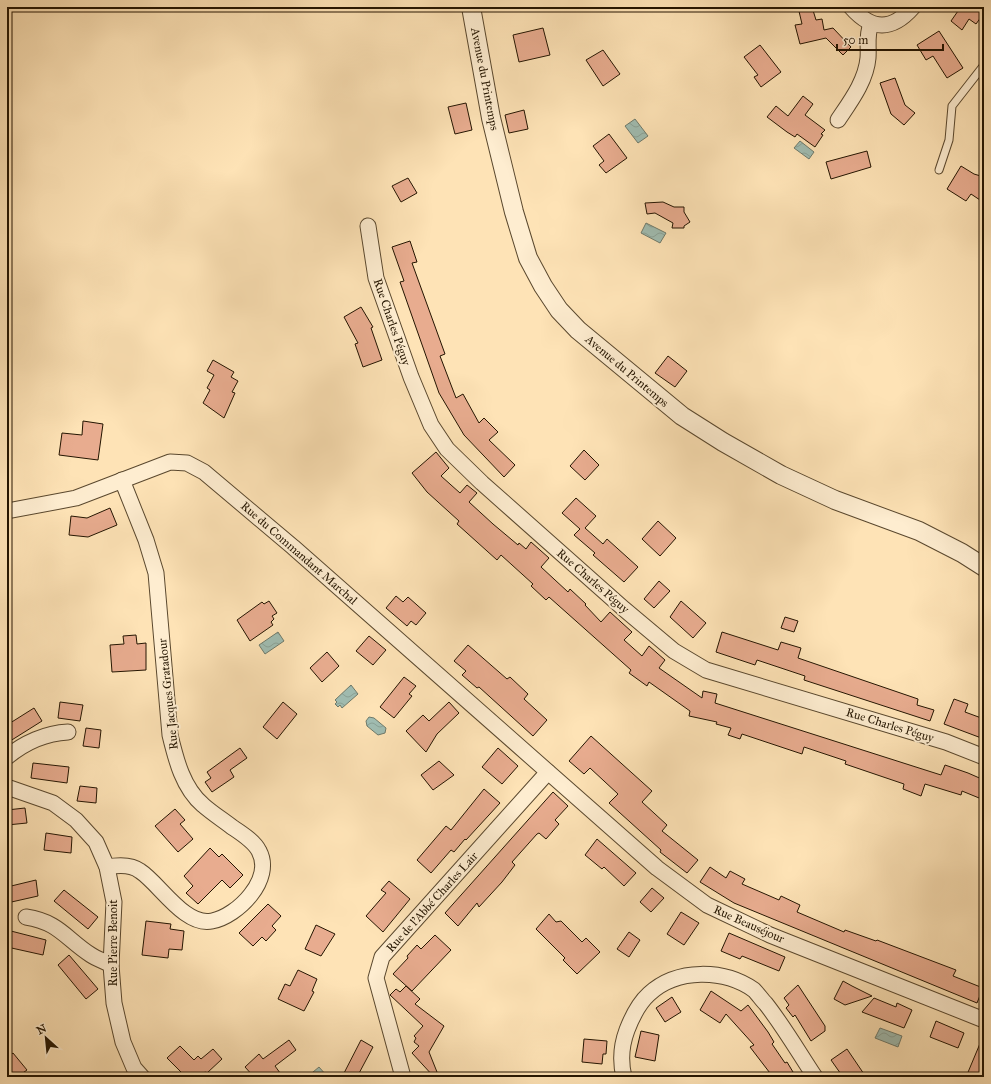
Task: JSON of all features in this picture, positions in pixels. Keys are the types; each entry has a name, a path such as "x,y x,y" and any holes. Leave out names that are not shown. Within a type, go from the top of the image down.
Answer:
{"street":[{"name":"Avenue du Printemps","path":"471,7 491,118 514,212 528,258 555,304 578,330 682,416 723,442 781,475 835,500 918,531 962,553 984,567"},
{"path":"851,7 860,17 871,24 883,26 896,22 913,7"},
{"path":"838,120 859,86 865,71 868,58 868,33 871,24"},
{"name":"Rue Charles Péguy","path":"368,226 378,285 411,377 428,418 447,449 482,483 624,609 674,651 706,670 946,742 984,757"},
{"name":"Rue du Commandant Marchal","path":"7,511 76,498 170,462 187,463 204,472 293,547 548,772"},
{"name":"Rue Jacques Gratadour","path":"107,867 125,866 139,870 179,909 193,918 207,922 223,919 243,903 261,879 264,862 259,849 245,836 202,805 186,783 175,760 170,735 156,573 146,540 122,480"},
{"path":"7,757 41,737 54,733 68,732"},
{"name":"Rue Beauséjour","path":"548,772 657,868 707,905 770,935 984,1020"},
{"name":"Rue de l'Abbé Charles Lair","path":"403,1077 376,978 382,957 548,772"},
{"name":"Rue Pierre Benoit","path":"7,787 54,803 76,820 96,842 107,867 114,902 111,965 114,1003 123,1042 134,1068 142,1077"},
{"path":"26,917 39,919 63,931 91,954 111,965"},
{"path":"624,1077 621,1065 623,1041 633,1014 649,994 666,982 684,976 705,974 724,978 754,991 775,1016 815,1077"}],"lane":[{"path":"939,170 949,140 952,106 984,65"}],"water":[{"path":"635,119 648,136 638,143 625,126"},
{"path":"800,141 814,152 809,159 794,148"},
{"path":"646,223 666,233 660,243 641,233"},
{"path":"278,632 284,641 265,654 259,645"},
{"path":"351,685 358,694 342,708 340,705 338,707 335,704 337,702 335,700"},
{"path":"369,717 374,718 386,728 385,733 378,735 367,726 366,721"},
{"path":"880,1028 902,1036 898,1047 875,1038"},
{"path":"319,1067 327,1076 326,1077 307,1077"}],"building":[{"path":"798,7 812,7 816,20 822,19 824,30 833,28 851,47 843,55 826,38 800,44 795,25 802,24"},
{"path":"953,7 984,7 984,13 976,24 969,19 962,30 951,21 958,11"},
{"path":"543,28 550,55 519,62 513,35"},
{"path":"939,31 963,68 947,78 933,56 926,60 917,45"},
{"path":"760,45 781,72 761,87 754,77 758,75 744,57"},
{"path":"603,50 620,74 603,86 586,60"},
{"path":"895,78 905,105 915,113 904,125 891,114 880,83"},
{"path":"803,96 813,104 805,115 825,130 821,134 823,135 815,147 797,134 795,137 787,132 767,117 776,106 788,116"},
{"path":"466,103 472,130 455,134 448,107"},
{"path":"524,110 528,129 509,133 505,115"},
{"path":"609,134 627,158 606,173 599,165 604,161 593,146"},
{"path":"867,151 871,167 831,179 826,162"},
{"path":"961,166 974,174 984,177 984,196 981,195 980,200 971,194 966,201 947,189"},
{"path":"408,178 417,193 401,202 392,186"},
{"path":"663,202 674,207 684,207 684,212 690,222 684,226 684,228 672,228 673,223 655,213 647,214 645,203"},
{"path":"410,241 417,262 412,263 445,354 440,356 456,398 463,394 479,423 484,418 498,432 489,440 515,465 504,477 464,435 439,393 400,282 404,281 392,247"},
{"path":"361,307 373,327 371,328 382,360 363,367 355,344 358,343 344,317"},
{"path":"668,356 687,371 675,387 655,373"},
{"path":"213,360 234,372 231,377 238,381 232,392 235,393 224,418 203,403 210,390 207,388 214,375 207,371"},
{"path":"83,421 103,424 98,460 59,455 62,433 82,435"},
{"path":"584,450 599,465 585,480 570,466"},
{"path":"436,452 449,468 441,476 460,493 467,485 477,493 469,502 518,545 519,543 526,549 531,542 549,558 541,567 568,592 570,589 586,604 585,605 601,622 610,612 632,632 624,640 642,656 649,646 665,660 659,668 702,698 703,691 717,694 715,703 941,775 945,765 968,773 984,780 984,800 962,791 961,795 925,784 921,796 903,789 904,784 845,764 846,761 804,747 802,754 742,734 740,739 728,735 731,728 716,724 717,722 689,716 690,711 649,682 647,686 629,673 631,670 549,597 546,600 531,586 533,584 501,555 497,560 457,524 459,521 427,492 412,473"},
{"path":"576,498 596,516 585,528 603,544 607,539 638,567 624,582 593,555 595,553 574,535 580,529 562,513"},
{"path":"110,508 117,525 88,537 69,535 71,516 87,518"},
{"path":"658,521 676,538 660,556 642,539"},
{"path":"659,581 670,591 654,608 644,599"},
{"path":"396,596 403,602 408,597 426,613 416,625 411,621 407,626 386,608"},
{"path":"269,601 277,613 272,616 274,619 271,622 273,625 250,641 237,620 262,602 264,604"},
{"path":"681,601 706,623 693,638 670,617"},
{"path":"785,617 798,621 794,632 781,628"},
{"path":"722,632 778,650 781,642 801,648 798,658 918,699 917,705 934,710 930,721 804,680 805,676 757,660 755,665 716,652"},
{"path":"136,635 137,644 146,643 146,670 112,672 110,645 124,644 123,636"},
{"path":"369,636 386,650 373,665 356,651"},
{"path":"468,645 507,679 510,677 528,694 524,699 547,720 533,736 479,687 477,688 462,675 466,671 454,661"},
{"path":"327,652 339,666 322,682 310,668"},
{"path":"404,677 416,686 409,694 412,696 394,718 380,707"},
{"path":"954,699 968,704 965,712 984,719 984,739 944,724"},
{"path":"60,702 83,705 80,721 58,718"},
{"path":"283,702 297,714 277,739 263,727"},
{"path":"449,702 459,713 437,734 426,752 406,731 423,715 429,721"},
{"path":"34,708 42,721 7,743 7,725"},
{"path":"86,728 101,730 99,748 83,746"},
{"path":"591,736 652,791 642,802 667,825 662,831 698,860 687,873 660,852 661,850 609,803 618,794 590,768 584,774 569,761"},
{"path":"240,748 247,758 230,770 234,777 212,792 205,782 211,778 207,772"},
{"path":"498,748 518,766 502,784 482,767"},
{"path":"439,761 454,775 433,790 421,775"},
{"path":"33,763 69,767 67,783 31,778"},
{"path":"80,786 97,788 96,803 77,801"},
{"path":"484,789 500,803 454,852 451,850 431,873 417,860 446,826 451,830"},
{"path":"553,792 568,806 555,820 559,824 546,839 539,833 537,834 512,862 515,865 502,882 479,907 477,903 458,926 445,913"},
{"path":"25,808 27,823 7,825 7,810"},
{"path":"175,809 185,820 180,824 193,839 178,852 155,826"},
{"path":"46,833 72,837 71,853 44,850"},
{"path":"597,839 636,873 624,886 604,867 602,869 585,855"},
{"path":"210,848 219,857 222,854 243,875 230,888 222,880 198,904 186,893 193,886 184,876"},
{"path":"710,867 726,878 730,871 745,879 742,884 779,900 781,896 800,905 797,912 844,932 845,930 876,941 877,940 956,970 953,976 983,988 977,1003 734,903 700,882"},
{"path":"36,880 38,896 7,903 7,887"},
{"path":"389,881 410,899 383,932 366,916 386,893 381,890"},
{"path":"652,888 664,898 651,912 640,902"},
{"path":"64,890 98,917 88,929 54,901"},
{"path":"268,904 281,916 272,926 276,930 266,941 262,937 253,946 239,933"},
{"path":"681,912 699,923 684,945 667,934"},
{"path":"549,914 556,922 561,921 582,942 586,938 600,952 577,974 563,960 565,958 536,929"},
{"path":"146,921 171,924 170,929 184,931 182,950 169,949 168,958 142,955"},
{"path":"316,925 335,934 321,956 305,949"},
{"path":"7,930 46,940 43,955 7,947"},
{"path":"629,932 640,940 629,957 617,949"},
{"path":"729,933 785,957 779,971 742,956 740,959 721,951"},
{"path":"435,935 451,950 412,991 393,974 408,958 407,956 417,945 421,949"},
{"path":"69,955 98,989 86,999 58,965"},
{"path":"298,970 317,979 312,991 314,992 304,1011 278,999 285,984 290,986"},
{"path":"843,981 872,996 845,1005 834,999"},
{"path":"798,985 825,1026 825,1031 811,1041 795,1015 793,1017 786,1008 789,1005 784,998"},
{"path":"406,986 420,999 415,1004 444,1026 429,1052 439,1077 434,1077 412,1053 419,1046 414,1042 416,1038 414,1036 423,1026 390,995 396,989 400,992"},
{"path":"711,991 741,1011 748,1005 768,1032 774,1042 772,1044 785,1063 787,1062 796,1077 773,1077 750,1047 754,1045 726,1014 720,1023 700,1010"},
{"path":"672,997 681,1012 665,1022 656,1008"},
{"path":"874,998 896,1007 897,1003 912,1010 904,1028 862,1012"},
{"path":"936,1021 964,1033 958,1048 930,1037"},
{"path":"641,1031 659,1035 655,1061 635,1057"},
{"path":"984,1034 984,1077 966,1077"},
{"path":"584,1039 607,1041 606,1054 603,1054 602,1064 582,1062"},
{"path":"289,1040 296,1050 275,1066 283,1077 254,1077 245,1067 259,1054 263,1059"},
{"path":"361,1040 373,1047 357,1077 342,1077"},
{"path":"180,1046 194,1060 198,1056 201,1059 213,1049 222,1059 207,1073 205,1072 199,1077 186,1077 167,1058"},
{"path":"847,1049 866,1077 843,1077 831,1060"},
{"path":"13,1053 27,1070 17,1077 11,1077 7,1072 7,1058"}]}
